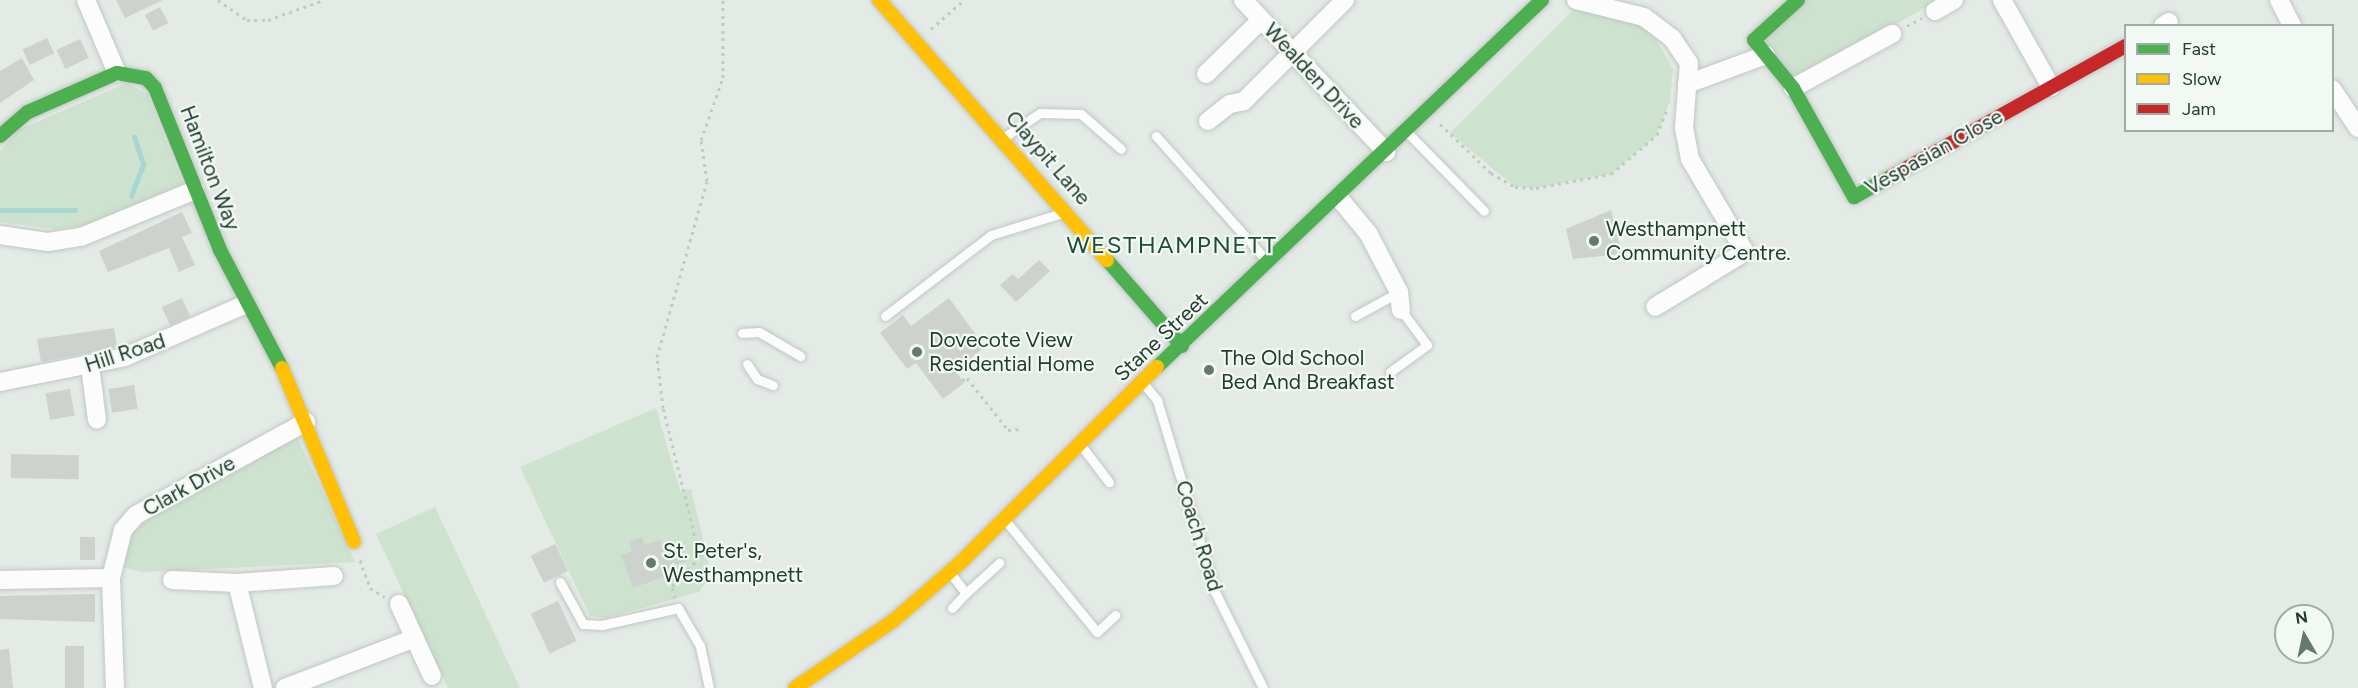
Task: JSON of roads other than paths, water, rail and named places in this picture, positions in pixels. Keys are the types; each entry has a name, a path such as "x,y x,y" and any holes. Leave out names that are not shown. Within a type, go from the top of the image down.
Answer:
{"street":[{"path":"0,136 28,112 117,73 86,0"},
{"name":"Claypit Lane","path":"879,0 919,40 1182,346"},
{"name":"Wealden Drive","path":"1243,0 1386,152"},
{"path":"1208,121 1230,104 1244,101 1344,0"},
{"name":"Stane Street","path":"795,688 884,627 949,572 1079,442 1339,198 1542,0"},
{"path":"1576,0 1630,7 1672,38 1689,63 1684,128 1690,159 1744,252 1655,307"},
{"name":"Vespasian Close","path":"1798,0 1754,39 1793,88 1854,196 2124,47"},
{"path":"1935,11 1954,0"},
{"path":"2002,0 2051,87"},
{"path":"2279,0 2291,24"},
{"name":"Wealden Drive","path":"1206,74 1261,20"},
{"path":"1793,88 1892,34"},
{"path":"1687,84 1766,55"},
{"name":"Hamilton Way","path":"117,73 146,78 155,88 244,305 271,345 306,422 354,542"},
{"path":"2334,92 2358,128"},
{"path":"0,236 48,242 81,237 195,190"},
{"path":"1339,198 1368,232 1400,292 1401,310"},
{"name":"Hill Road","path":"0,382 90,366 154,347 244,305"},
{"path":"90,366 97,420"},
{"name":"Clark Drive","path":"115,688 111,578 123,530 136,515 306,422"},
{"path":"172,580 237,583 334,576"},
{"path":"0,580 111,578"},
{"path":"237,583 263,688"},
{"path":"399,604 432,676"},
{"path":"285,688 415,638"}],"lane":[{"path":"1003,138 1040,113 1081,114 1121,148"},
{"path":"1407,132 1484,211"},
{"path":"1156,136 1269,264"},
{"path":"885,316 991,235 1066,211"},
{"path":"1355,316 1400,292"},
{"path":"1390,372 1427,345 1401,310"},
{"path":"742,333 759,332 800,356"},
{"path":"747,364 757,379 773,385"},
{"name":"Coach Road","path":"1142,382 1157,400 1215,592 1263,688"},
{"path":"1079,442 1109,482"},
{"path":"1003,518 1096,632 1115,615"},
{"path":"952,608 999,563"},
{"path":"949,572 966,593"},
{"path":"560,582 583,624 602,625 678,608 700,646 709,688"}],"waterway":[{"path":"131,196 143,164 134,136"},
{"path":"0,210 75,210"}],"place":[{"name":"Westhampnett Community Centre.","path":"1594,241"},
{"name":"Dovecote View Residential Home","path":"917,352"},
{"name":"The Old School Bed And Breakfast","path":"1209,370"},
{"name":"St. Peter's, Westhampnett","path":"651,563"}],"district":[{"name":"WESTHAMPNETT","path":"1172,245"}]}
